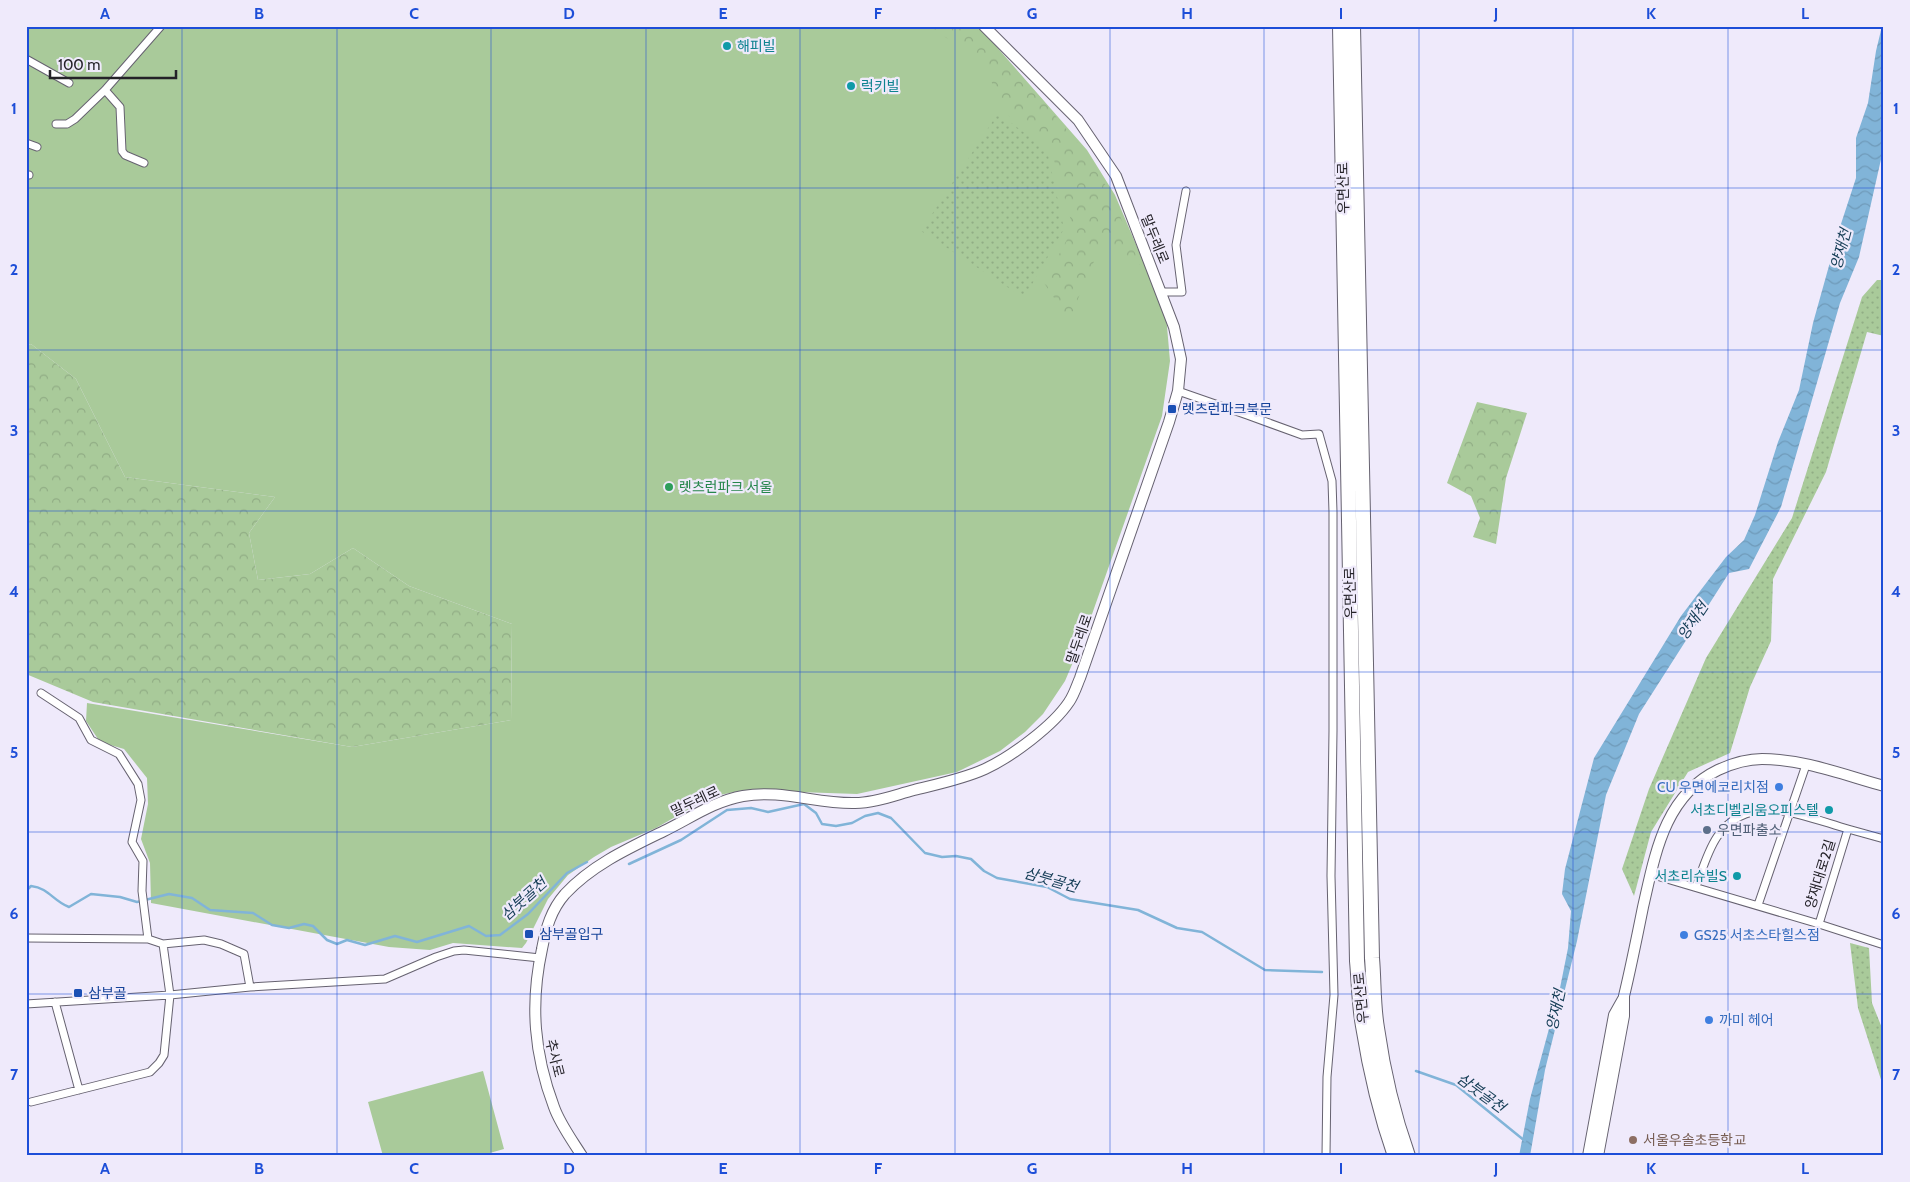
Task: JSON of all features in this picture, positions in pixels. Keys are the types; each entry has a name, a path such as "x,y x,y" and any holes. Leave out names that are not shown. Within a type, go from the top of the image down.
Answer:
{"highway":[{"name":"우면산로","path":"1340,26 1357,961 1362,1024 1374,1083 1395,1156"},
{"name":"우면산로","path":"1353,26 1372,958 1378,1036 1398,1128 1408,1156"}],"street":[{"path":"56,124 67,124 75,119 105,90 161,26"},
{"name":"말두레로","path":"540,958 547,922 564,896 576,883 603,862 712,806 742,796 775,794 856,803 953,780 984,770 1017,752 1069,702 1080,678 1169,422 1178,392 1181,360 1174,327 1162,292 1116,176 1078,120 984,26"},
{"path":"26,59 69,83"},
{"path":"105,90 120,107 122,152 124,155 144,163"},
{"path":"26,143 37,147"},
{"path":"1162,292 1182,292 1176,245 1186,191"},
{"path":"1178,392 1302,435 1319,434 1332,482 1333,730 1331,876 1334,995 1327,1077 1326,1156"},
{"path":"41,693 79,718 91,740 120,754 138,784 141,800 132,842 143,861 143,908 148,939"},
{"path":"1598,1156 1624,1016 1624,996 1654,856 1670,815 1698,782 1725,767 1750,760 1773,760 1806,765 1884,786"},
{"path":"1758,905 1806,765"},
{"name":"양재대로2길","path":"1650,874 1819,924 1848,829 1790,812 1772,809 1752,811 1721,831 1711,848 1696,887"},
{"path":"1848,829 1884,839"},
{"path":"1819,924 1884,945"},
{"path":"26,938 148,939 163,944 204,940 222,944 244,954 250,987"},
{"path":"31,1102 150,1072 159,1063 164,1055 170,995 163,944"},
{"path":"26,1004 386,979 436,957 464,950 540,958"},
{"name":"추사로","path":"540,958 534,999 537,1047 554,1107 582,1156"},
{"path":"1588,1156 1614,1015 1624,996"},
{"path":"55,1002 79,1090"}],"green space":[{"name":"렛츠런파크 서울","path":"26,26 977,26 1087,150 1115,195 1166,315 1170,361 1162,416 1085,634 1065,681 1043,714 1025,732 1000,751 957,772 857,794 744,790 710,797 656,828 611,847 568,875 548,899 522,948 453,943 430,950 389,947 151,903 150,863 141,839 148,804 147,778 124,749 100,742 86,721 87,703 352,747 511,720 512,624 409,586 353,548 310,574 258,580 249,533 275,497 125,477 76,379 31,344 26,346"},
{"path":"930,26 973,26 1041,98 1084,151 1111,194 1140,265 1101,245 1069,320 1044,283 1073,228 1051,149 1000,109 987,67"},
{"path":"998,113 1047,150 1064,229 1024,298 921,231"},
{"path":"1877,280 1884,280 1884,336 1867,332 1826,472 1773,579 1771,641 1750,687 1730,753 1688,772 1651,832 1634,896 1622,869 1649,789 1706,658 1792,518 1862,297"},
{"path":"31,344 76,379 125,477 275,497 249,533 258,580 310,574 353,548 409,586 512,624 511,720 352,747 93,702 26,674 26,346"},
{"path":"1477,402 1527,413 1506,478 1496,544 1473,537 1480,518 1471,496 1447,483"},
{"path":"1850,943 1869,948 1872,1003 1884,1033 1884,1089 1858,1008"},
{"path":"483,1071 504,1149 479,1156 383,1156 368,1102"}],"water":[{"name":"양재천","path":"1882,26 1884,26 1884,146 1859,257 1840,303 1781,507 1749,569 1729,573 1639,714 1606,795 1577,941 1545,1070 1530,1156 1519,1156 1530,1099 1560,988 1568,948 1571,911 1562,894 1565,869 1594,758 1681,616 1726,557 1744,540 1755,515 1778,442 1799,390 1813,323 1839,230 1856,178 1856,138 1868,103"}],"waterway":[{"name":"삼붓골천","path":"629,864 681,840 727,810 751,808 768,812 804,804 816,813 822,824 836,826 852,823 865,816 878,813 891,818 925,853 942,857 956,856 971,859 984,871 997,878 1047,887 1070,899 1138,910 1177,928 1202,932 1265,970 1322,972"},
{"name":"삼붓골천","path":"26,891 31,886 37,887 69,907 91,894 120,897 137,902 169,894 192,898 210,910 253,913 272,925 289,928 304,924 313,926 327,940 337,944 347,940 365,945 395,936 417,942 469,926 486,936 500,935 528,914 567,873 587,862"},
{"name":"삼붓골천","path":"1416,1071 1456,1085 1525,1141"}],"place":[{"name":"해피빌","path":"727,46"},
{"name":"럭키빌","path":"851,86"},
{"name":"렛츠런파크북문","path":"1172,409"},
{"name":"렛츠런파크 서울","path":"669,487"},
{"name":"CU 우면에코리치점","path":"1779,787"},
{"name":"서초디벨리움오피스텔","path":"1829,810"},
{"name":"우면파출소","path":"1707,830"},
{"name":"서초리슈빌S","path":"1737,876"},
{"name":"삼부골입구","path":"529,934"},
{"name":"GS25 서초스타힐스점","path":"1684,935"},
{"name":"삼부골","path":"78,993"},
{"name":"까미 헤어","path":"1709,1020"},
{"name":"서울우솔초등학교","path":"1633,1140"}]}
